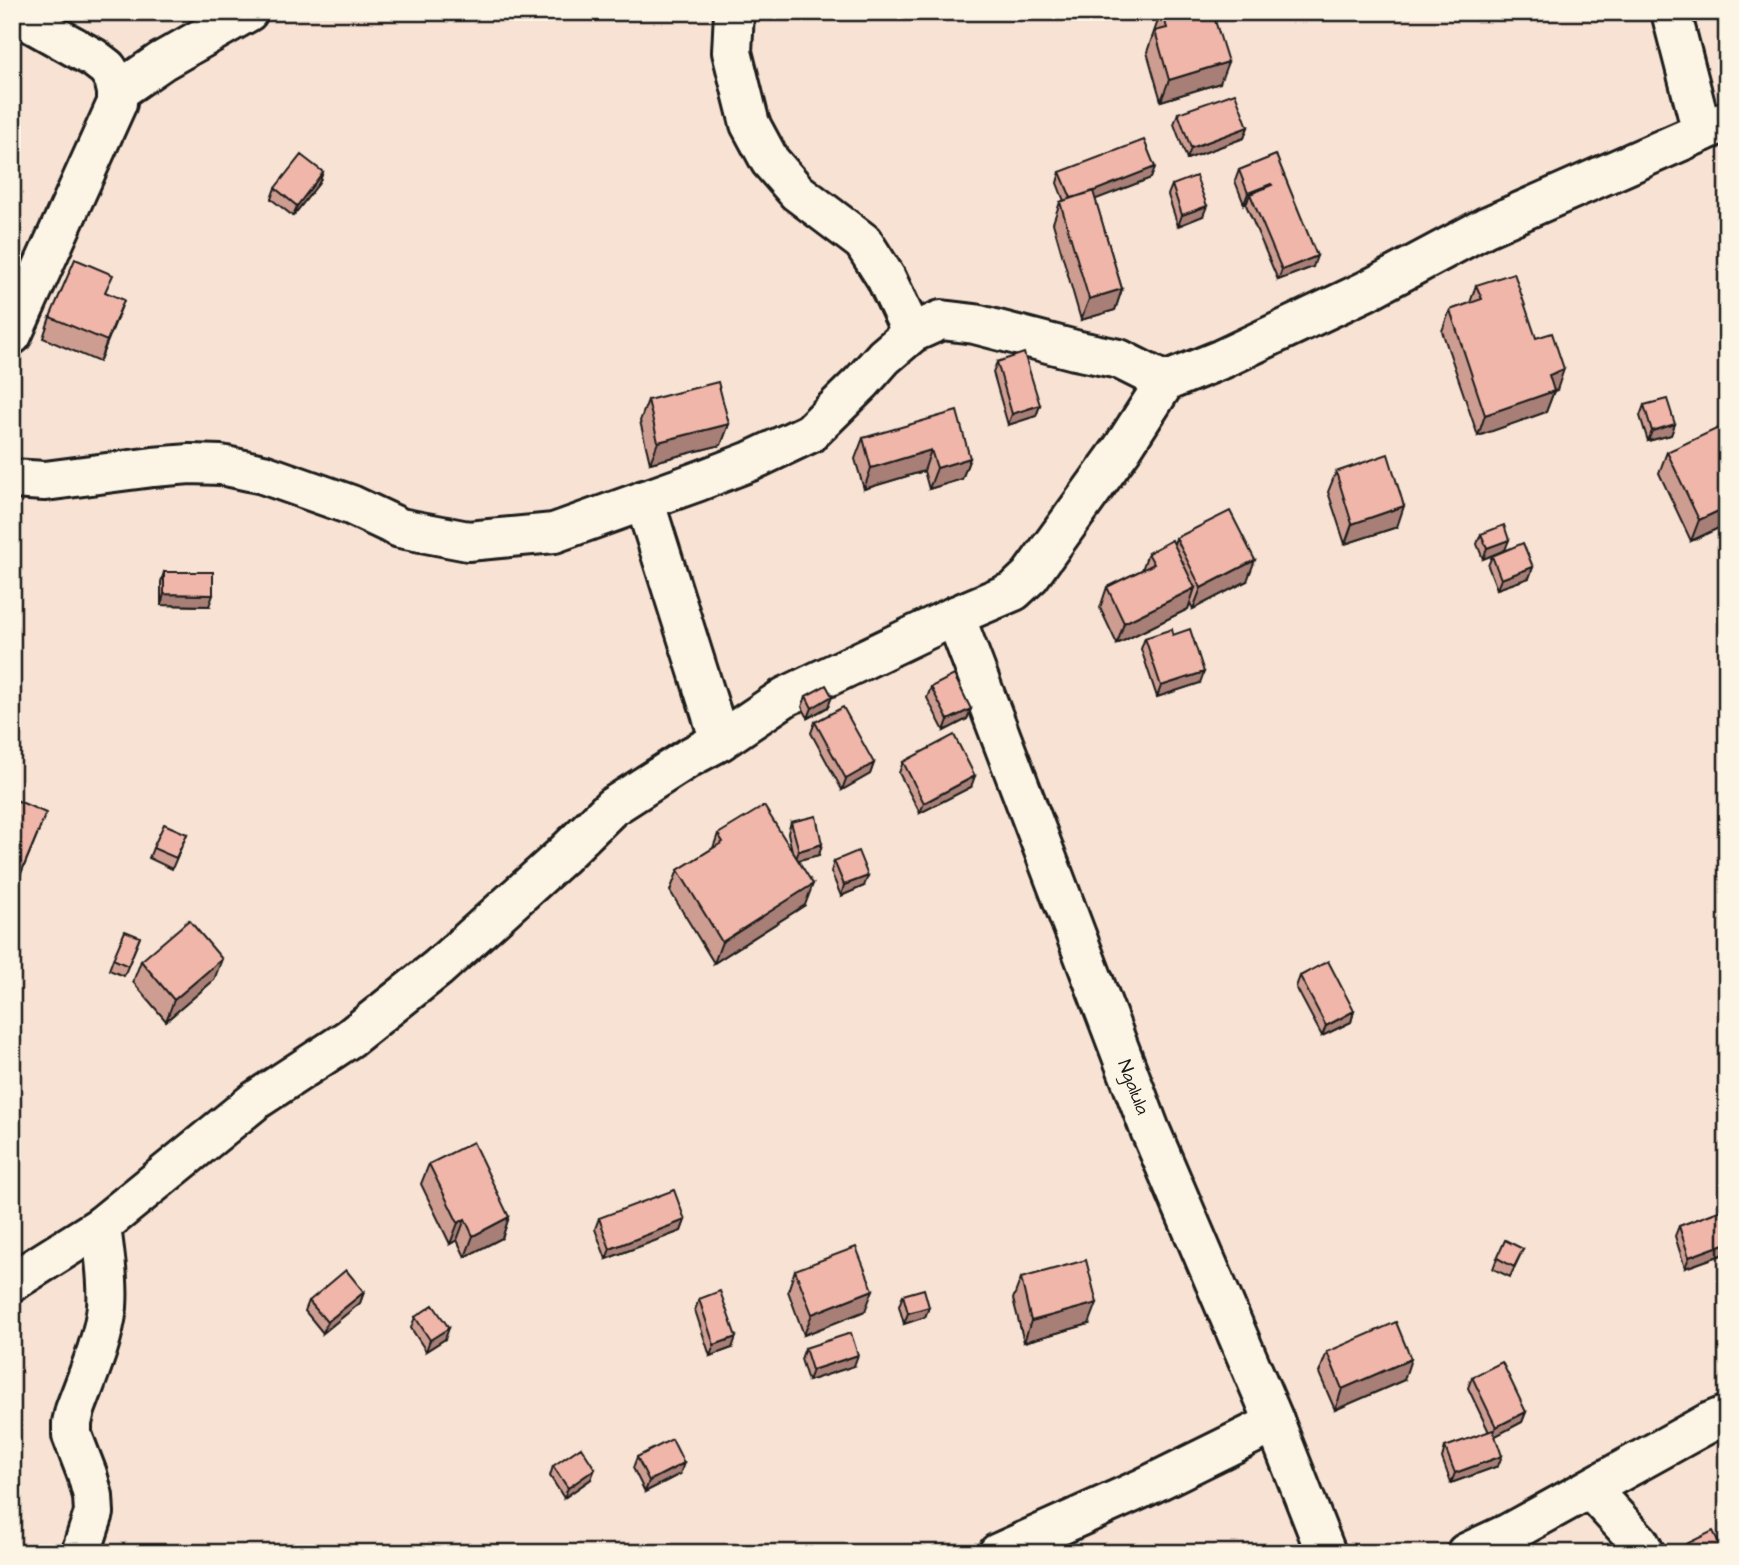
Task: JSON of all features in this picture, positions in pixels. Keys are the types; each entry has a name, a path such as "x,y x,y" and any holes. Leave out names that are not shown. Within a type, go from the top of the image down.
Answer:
{"street":[{"path":"12,12 94,58 107,68 114,79 117,92 117,103 12,335"},
{"path":"117,92 162,61 248,12"},
{"path":"734,12 732,52 750,124 770,161 797,192 863,242 886,278 912,333"},
{"path":"12,1282 101,1226 256,1100 350,1038 438,968 612,807 720,741 785,697 1014,591 1030,576 1122,449 1165,382 1222,359 1366,291 1486,227 1714,126 1671,12"},
{"path":"12,479 45,481 153,467 221,465 263,474 351,505 400,528 468,541 554,533 751,461 810,433 884,357 912,333 941,320 975,324 1119,359 1165,382"},
{"path":"644,500 720,741"},
{"name":"Ngalula","path":"955,616 1150,1130 1275,1423 1326,1553"},
{"path":"81,1553 94,1513 93,1496 72,1435 72,1423 103,1332 107,1306 101,1226"},
{"path":"1466,1553 1509,1533 1727,1415"},
{"path":"998,1553 1143,1488 1275,1423"},
{"path":"1590,1489 1639,1542 1645,1553"}],"building":[{"path":"1162,12 1201,12 1202,17 1213,14 1228,62 1169,80 1155,31 1167,28"},
{"path":"1235,93 1248,127 1191,148 1178,113"},
{"path":"1144,140 1155,167 1071,198 1060,172"},
{"path":"301,155 323,172 297,206 275,188"},
{"path":"1276,155 1317,256 1282,270 1250,194 1272,185 1248,193 1239,170"},
{"path":"1196,176 1207,206 1182,215 1172,185"},
{"path":"1093,191 1122,289 1089,299 1060,202"},
{"path":"75,259 113,275 105,292 124,300 107,341 50,317"},
{"path":"1514,273 1536,338 1552,333 1564,369 1549,375 1554,391 1485,415 1450,310 1482,299 1476,285"},
{"path":"1024,353 1040,405 1012,414 997,362"},
{"path":"718,382 729,424 658,442 648,400"},
{"path":"1667,399 1675,424 1652,431 1644,405"},
{"path":"957,411 970,458 937,468 931,450 871,468 863,438"},
{"path":"1727,424 1727,507 1699,520 1667,452"},
{"path":"1388,454 1404,506 1352,524 1336,472"},
{"path":"1230,511 1255,560 1201,588 1176,538"},
{"path":"1504,525 1509,540 1487,548 1481,534"},
{"path":"1172,540 1195,588 1124,623 1107,587 1154,564 1148,553"},
{"path":"1523,543 1533,567 1501,579 1492,556"},
{"path":"164,572 213,572 213,595 164,594"},
{"path":"1172,629 1173,635 1190,629 1204,672 1161,686 1145,638"},
{"path":"954,675 971,709 948,720 931,687"},
{"path":"826,685 832,696 812,708 806,696"},
{"path":"843,707 874,763 846,779 815,722"},
{"path":"954,735 975,776 924,803 903,762"},
{"path":"16,800 46,813 21,873 12,869 12,808"},
{"path":"764,806 813,884 722,942 678,870 723,842 718,834"},
{"path":"816,816 822,844 799,851 791,822"},
{"path":"164,824 187,834 176,858 153,848"},
{"path":"858,851 868,876 844,885 834,861"},
{"path":"189,920 222,959 174,1000 141,961"},
{"path":"125,931 140,937 128,966 113,959"},
{"path":"1328,961 1354,1011 1326,1026 1300,976"},
{"path":"473,1142 509,1217 473,1236 465,1219 458,1223 429,1164"},
{"path":"674,1190 685,1220 610,1249 599,1218"},
{"path":"1727,1208 1727,1243 1689,1257 1679,1226"},
{"path":"1505,1240 1523,1249 1514,1267 1497,1258"},
{"path":"856,1247 873,1290 812,1314 795,1270"},
{"path":"1086,1260 1097,1303 1031,1321 1021,1278"},
{"path":"346,1270 364,1292 327,1322 309,1301"},
{"path":"924,1289 929,1307 908,1313 903,1295"},
{"path":"720,1291 736,1337 714,1345 699,1299"},
{"path":"433,1305 449,1328 430,1340 415,1317"},
{"path":"1396,1322 1411,1359 1342,1389 1327,1352"},
{"path":"851,1333 858,1355 812,1370 805,1348"},
{"path":"1502,1362 1526,1412 1496,1427 1472,1377"},
{"path":"1493,1430 1502,1456 1455,1473 1445,1447"},
{"path":"672,1439 684,1463 649,1481 637,1457"},
{"path":"581,1447 595,1469 568,1488 553,1466"},
{"path":"1713,1531 1724,1553 1668,1553"}]}
